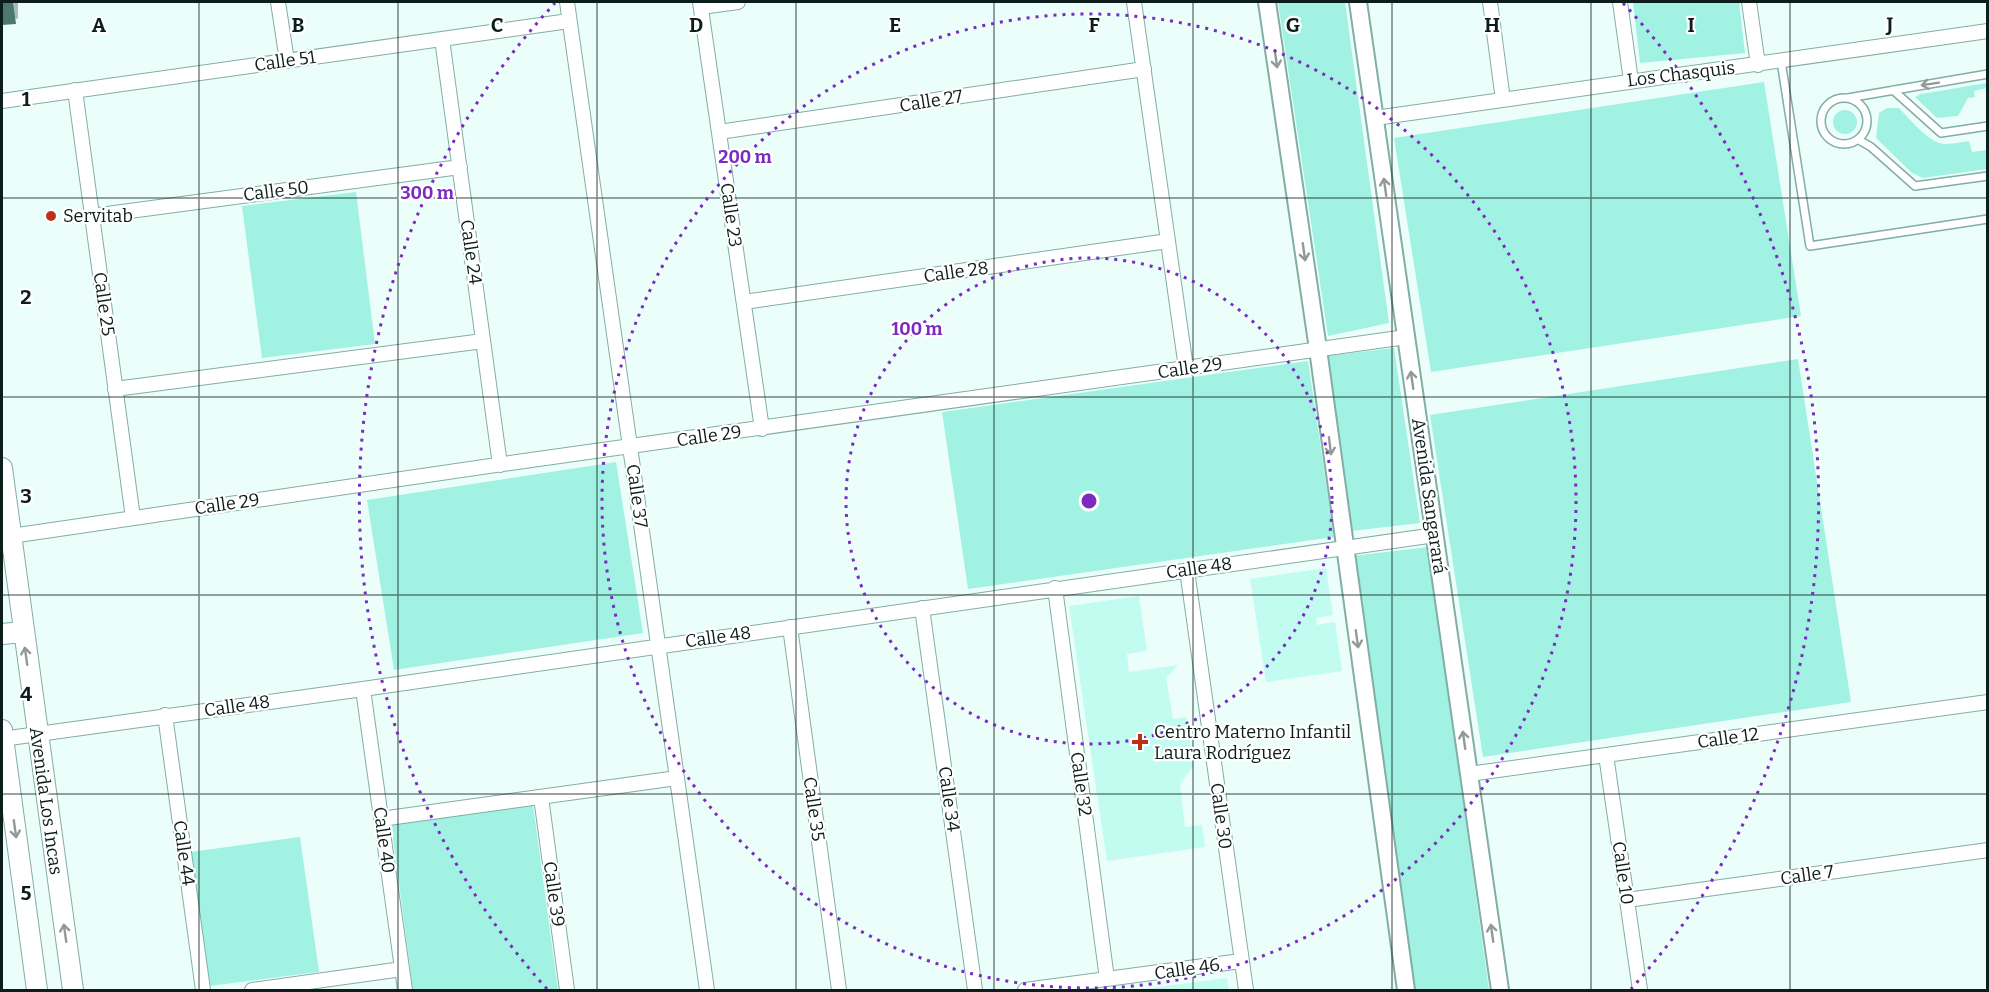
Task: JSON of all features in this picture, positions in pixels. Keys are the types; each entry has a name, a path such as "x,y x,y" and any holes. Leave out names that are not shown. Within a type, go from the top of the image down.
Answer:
{"main road":[{"name":"Avenida Los Incas","path":"2,468 73,990"},
{"path":"2,634 23,632"},
{"name":"Avenida Los Incas","path":"2,736 37,990"}],"street":[{"path":"278,2 287,61"},
{"name":"Calle 37","path":"567,2 707,990"},
{"path":"700,4 738,2"},
{"path":"1134,2 1186,368"},
{"path":"1267,2 1318,349 1406,990"},
{"name":"Avenida Sangarará","path":"1358,2 1500,990"},
{"path":"1490,2 1503,100"},
{"path":"1620,2 1631,81"},
{"path":"1749,2 1758,65"},
{"name":"Calle 23","path":"700,4 762,429"},
{"name":"Calle 51","path":"2,100 570,21"},
{"name":"Los Chasquis","path":"1375,118 1988,31"},
{"name":"Calle 24","path":"442,39 500,465"},
{"name":"Calle 27","path":"719,132 1144,69"},
{"name":"Calle 25","path":"75,90 133,518"},
{"name":"Calle 50","path":"92,216 460,167"},
{"name":"Calle 28","path":"744,302 1168,241"},
{"name":"Calle 29","path":"11,536 1406,337"},
{"path":"115,389 483,341"},
{"name":"Calle 48","path":"2,736 37,734 363,689 1435,535"},
{"name":"Calle 30","path":"1186,570 1245,990"},
{"name":"Calle 32","path":"1055,588 1107,979"},
{"name":"Calle 34","path":"922,608 975,990"},
{"name":"Calle 35","path":"790,627 839,990"},
{"name":"Calle 40","path":"363,689 405,990"},
{"name":"Calle 12","path":"1469,774 1988,702"},
{"name":"Calle 44","path":"165,716 203,990"},
{"name":"Calle 10","path":"1606,755 1640,990"},
{"path":"381,819 677,778"},
{"name":"Calle 39","path":"540,797 567,990"},
{"name":"Calle 7","path":"1627,900 1988,850"},
{"name":"Calle 46","path":"1025,990 1241,961"},
{"path":"252,990 402,969"}],"lane":[{"path":"1781,61 1810,246 1988,219"},
{"path":"1846,98 1857,102 1867,113 1867,128 1859,140 1853,144 1838,144 1826,136 1822,129 1822,115 1825,108 1836,99 1988,74"},
{"path":"1893,90 1941,133 1988,126"},
{"path":"1859,140 1871,147 1915,186 1988,176"}],"shaded area":[{"path":"1278,2 1345,2 1389,323 1328,336"},
{"path":"1633,2 1739,2 1745,53 1640,63"},
{"path":"1764,82 1801,316 1431,372 1394,138"},
{"path":"1987,83 1987,88 1974,91 1975,97 1968,98 1958,116 1937,118 1915,97 1921,94"},
{"path":"1887,108 1899,108 1920,130 1938,143 1969,141 1972,152 1987,150 1987,169 1923,178 1912,173 1876,138 1879,113"},
{"path":"1845,110 1853,114 1857,122 1853,130 1845,134 1837,130 1833,122 1837,114"},
{"path":"356,192 375,344 262,358 242,206"},
{"path":"1394,348 1420,523 1351,531 1326,356"},
{"path":"1798,359 1851,702 1483,757 1430,415"},
{"path":"1308,361 1334,537 968,589 942,412"},
{"path":"616,462 643,633 394,670 367,500"},
{"path":"1428,547 1489,990 1414,990 1352,556"},
{"path":"1326,568 1333,615 1316,618 1317,625 1335,622 1342,671 1266,682 1250,579"},
{"name":"Centro Materno Infantil Laura Rodríguez","path":"1139,596 1147,651 1127,654 1129,672 1178,665 1166,678 1173,719 1186,717 1194,765 1180,784 1185,827 1202,825 1205,847 1107,861 1069,606"},
{"path":"533,805 558,990 413,990 391,823"},
{"path":"300,837 319,972 210,986 191,852"},
{"path":"1227,978 1229,990 1136,990"}],"building":[{"path":"2,2 13,2 16,24 2,25"}],"place":[{"name":"Servitab","path":"51,216"},
{"name":"Centro Materno Infantil Laura Rodríguez","path":"1140,742"}]}
